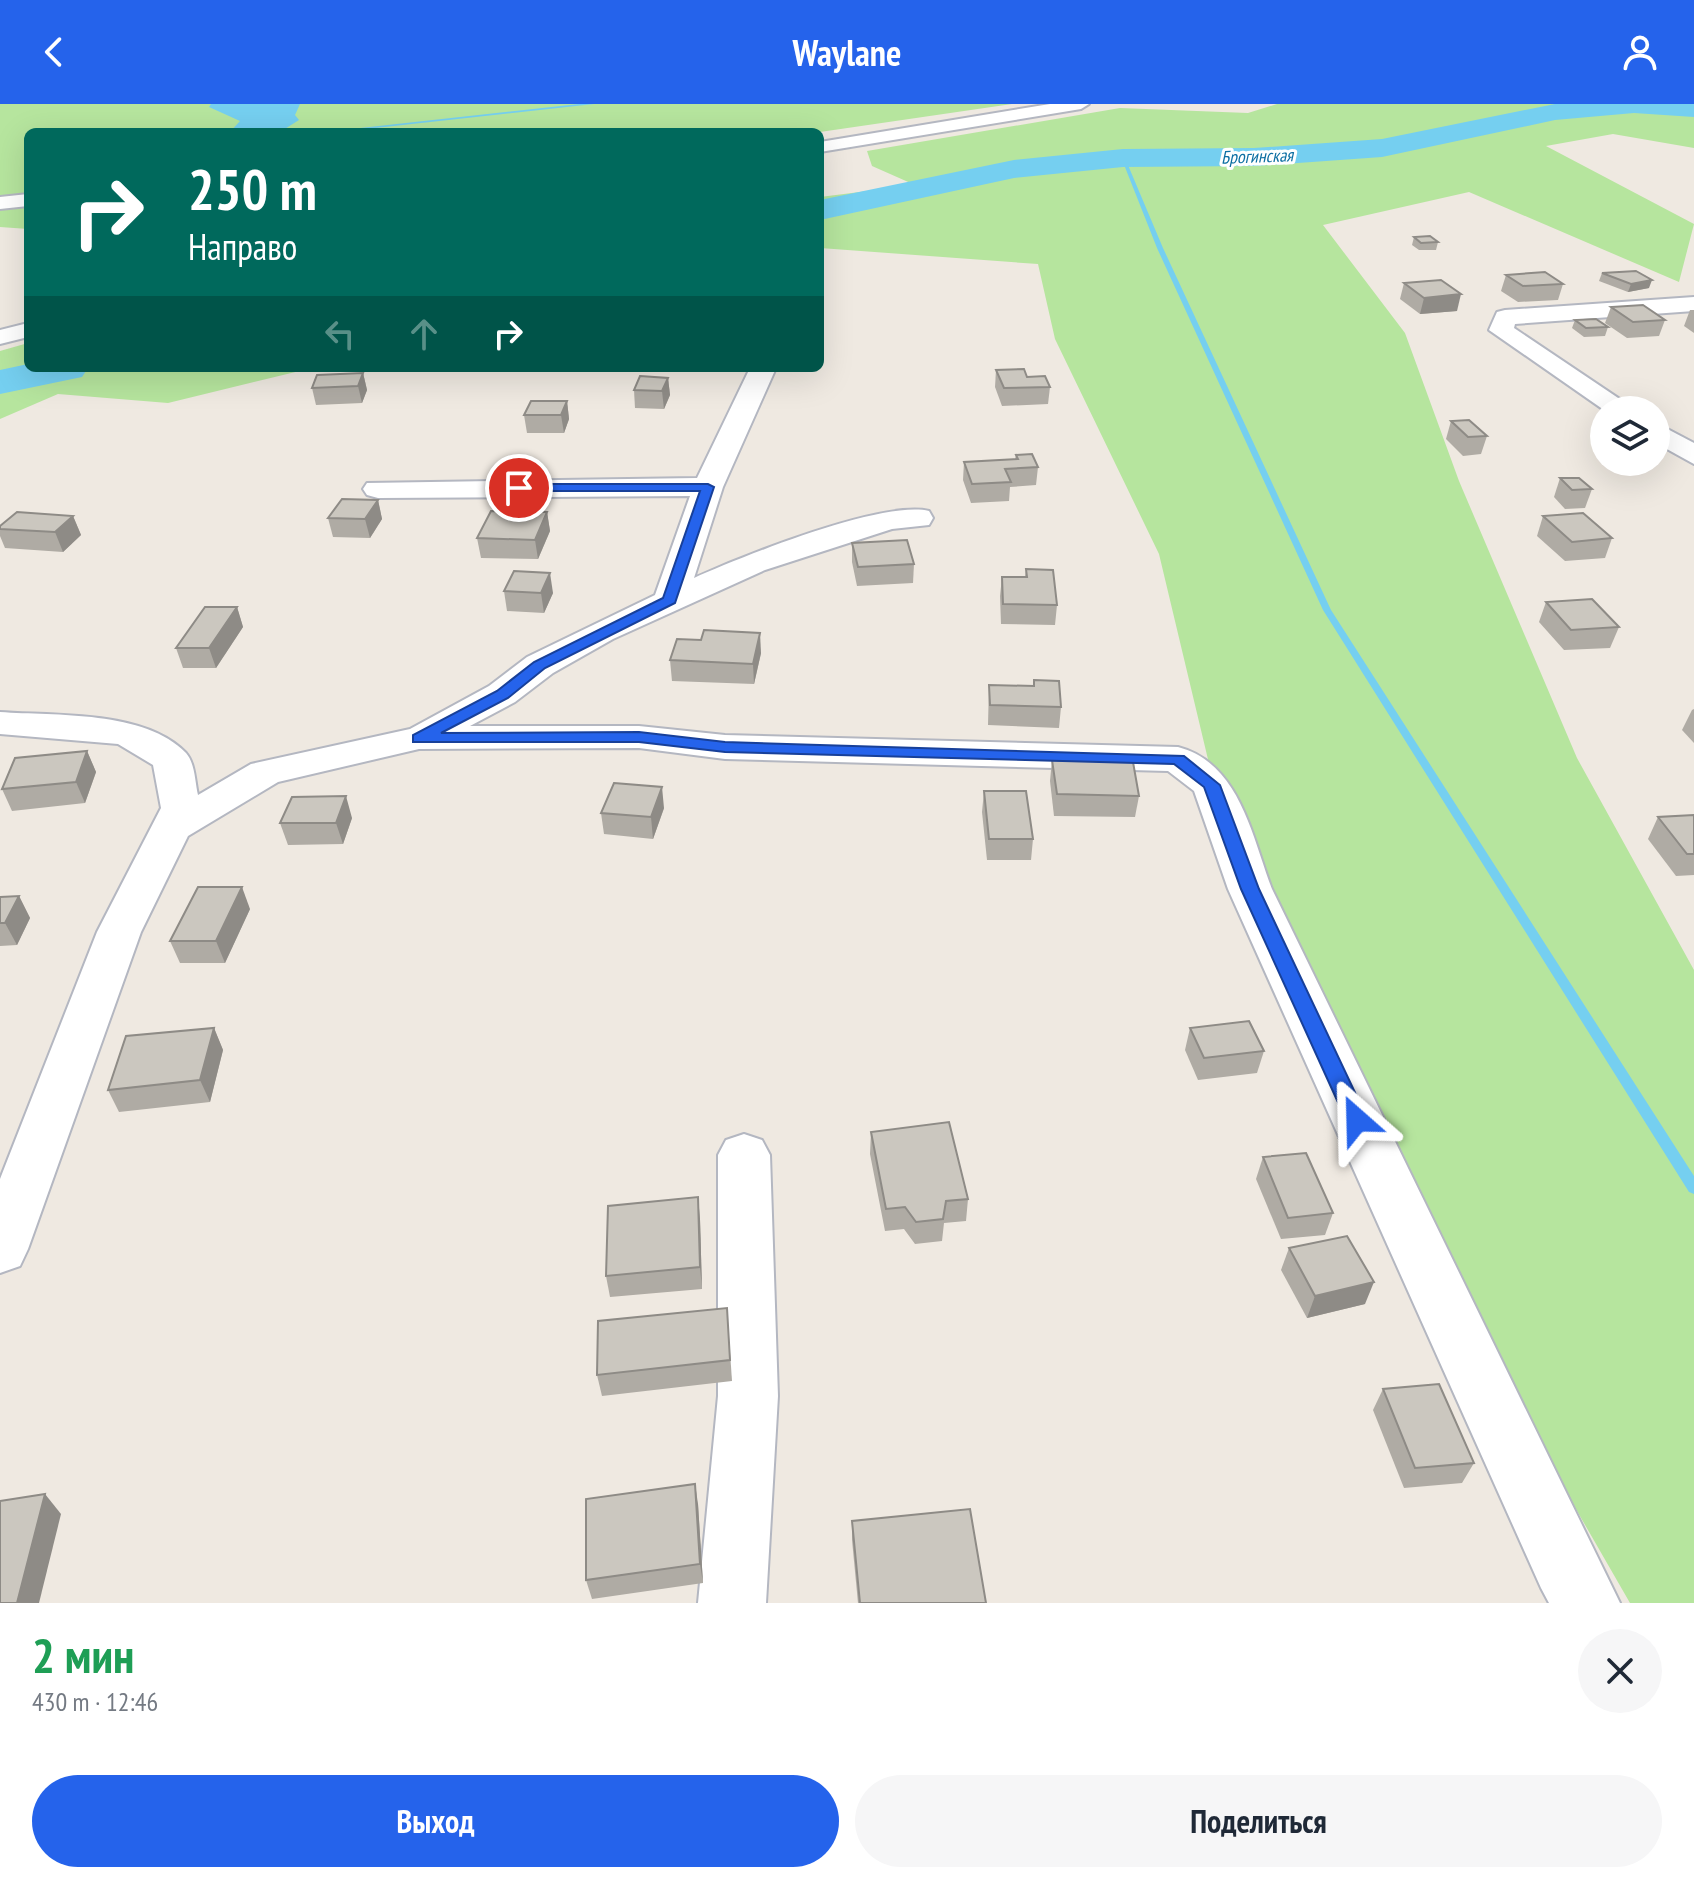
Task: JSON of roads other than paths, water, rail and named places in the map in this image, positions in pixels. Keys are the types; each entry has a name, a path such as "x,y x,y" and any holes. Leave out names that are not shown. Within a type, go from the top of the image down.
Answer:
{"street":[{"path":"824,146 1081,104"},
{"path":"0,203 24,200"},
{"path":"1601,396 1501,330 1505,317 1694,304"},
{"path":"0,337 24,331"},
{"path":"670,600 708,487 761,372"},
{"path":"1670,440 1694,455"},
{"path":"378,489 708,487"},
{"path":"419,738 502,694 552,658 670,600 768,558 889,520 918,518"},
{"path":"0,723 127,733 171,760 181,808 119,932 0,1249"},
{"path":"171,828 265,773 419,738 639,737 725,747 1178,759 1212,785 1256,902 1564,1565 1586,1603"},
{"path":"732,1603 748,1396 744,1155"}],"water":[{"path":"211,104 300,104 295,115 299,120 286,128 234,128 240,121 209,107"}],"waterway":[{"path":"364,128 592,104"},
{"name":"Брогинская","path":"824,209 1014,169 1123,158 1254,157 1382,148 1555,112 1634,105 1694,109"},
{"path":"1123,158 1160,248 1327,610 1694,1188"},
{"name":"Брогинская","path":"0,382 49,372"}]}
